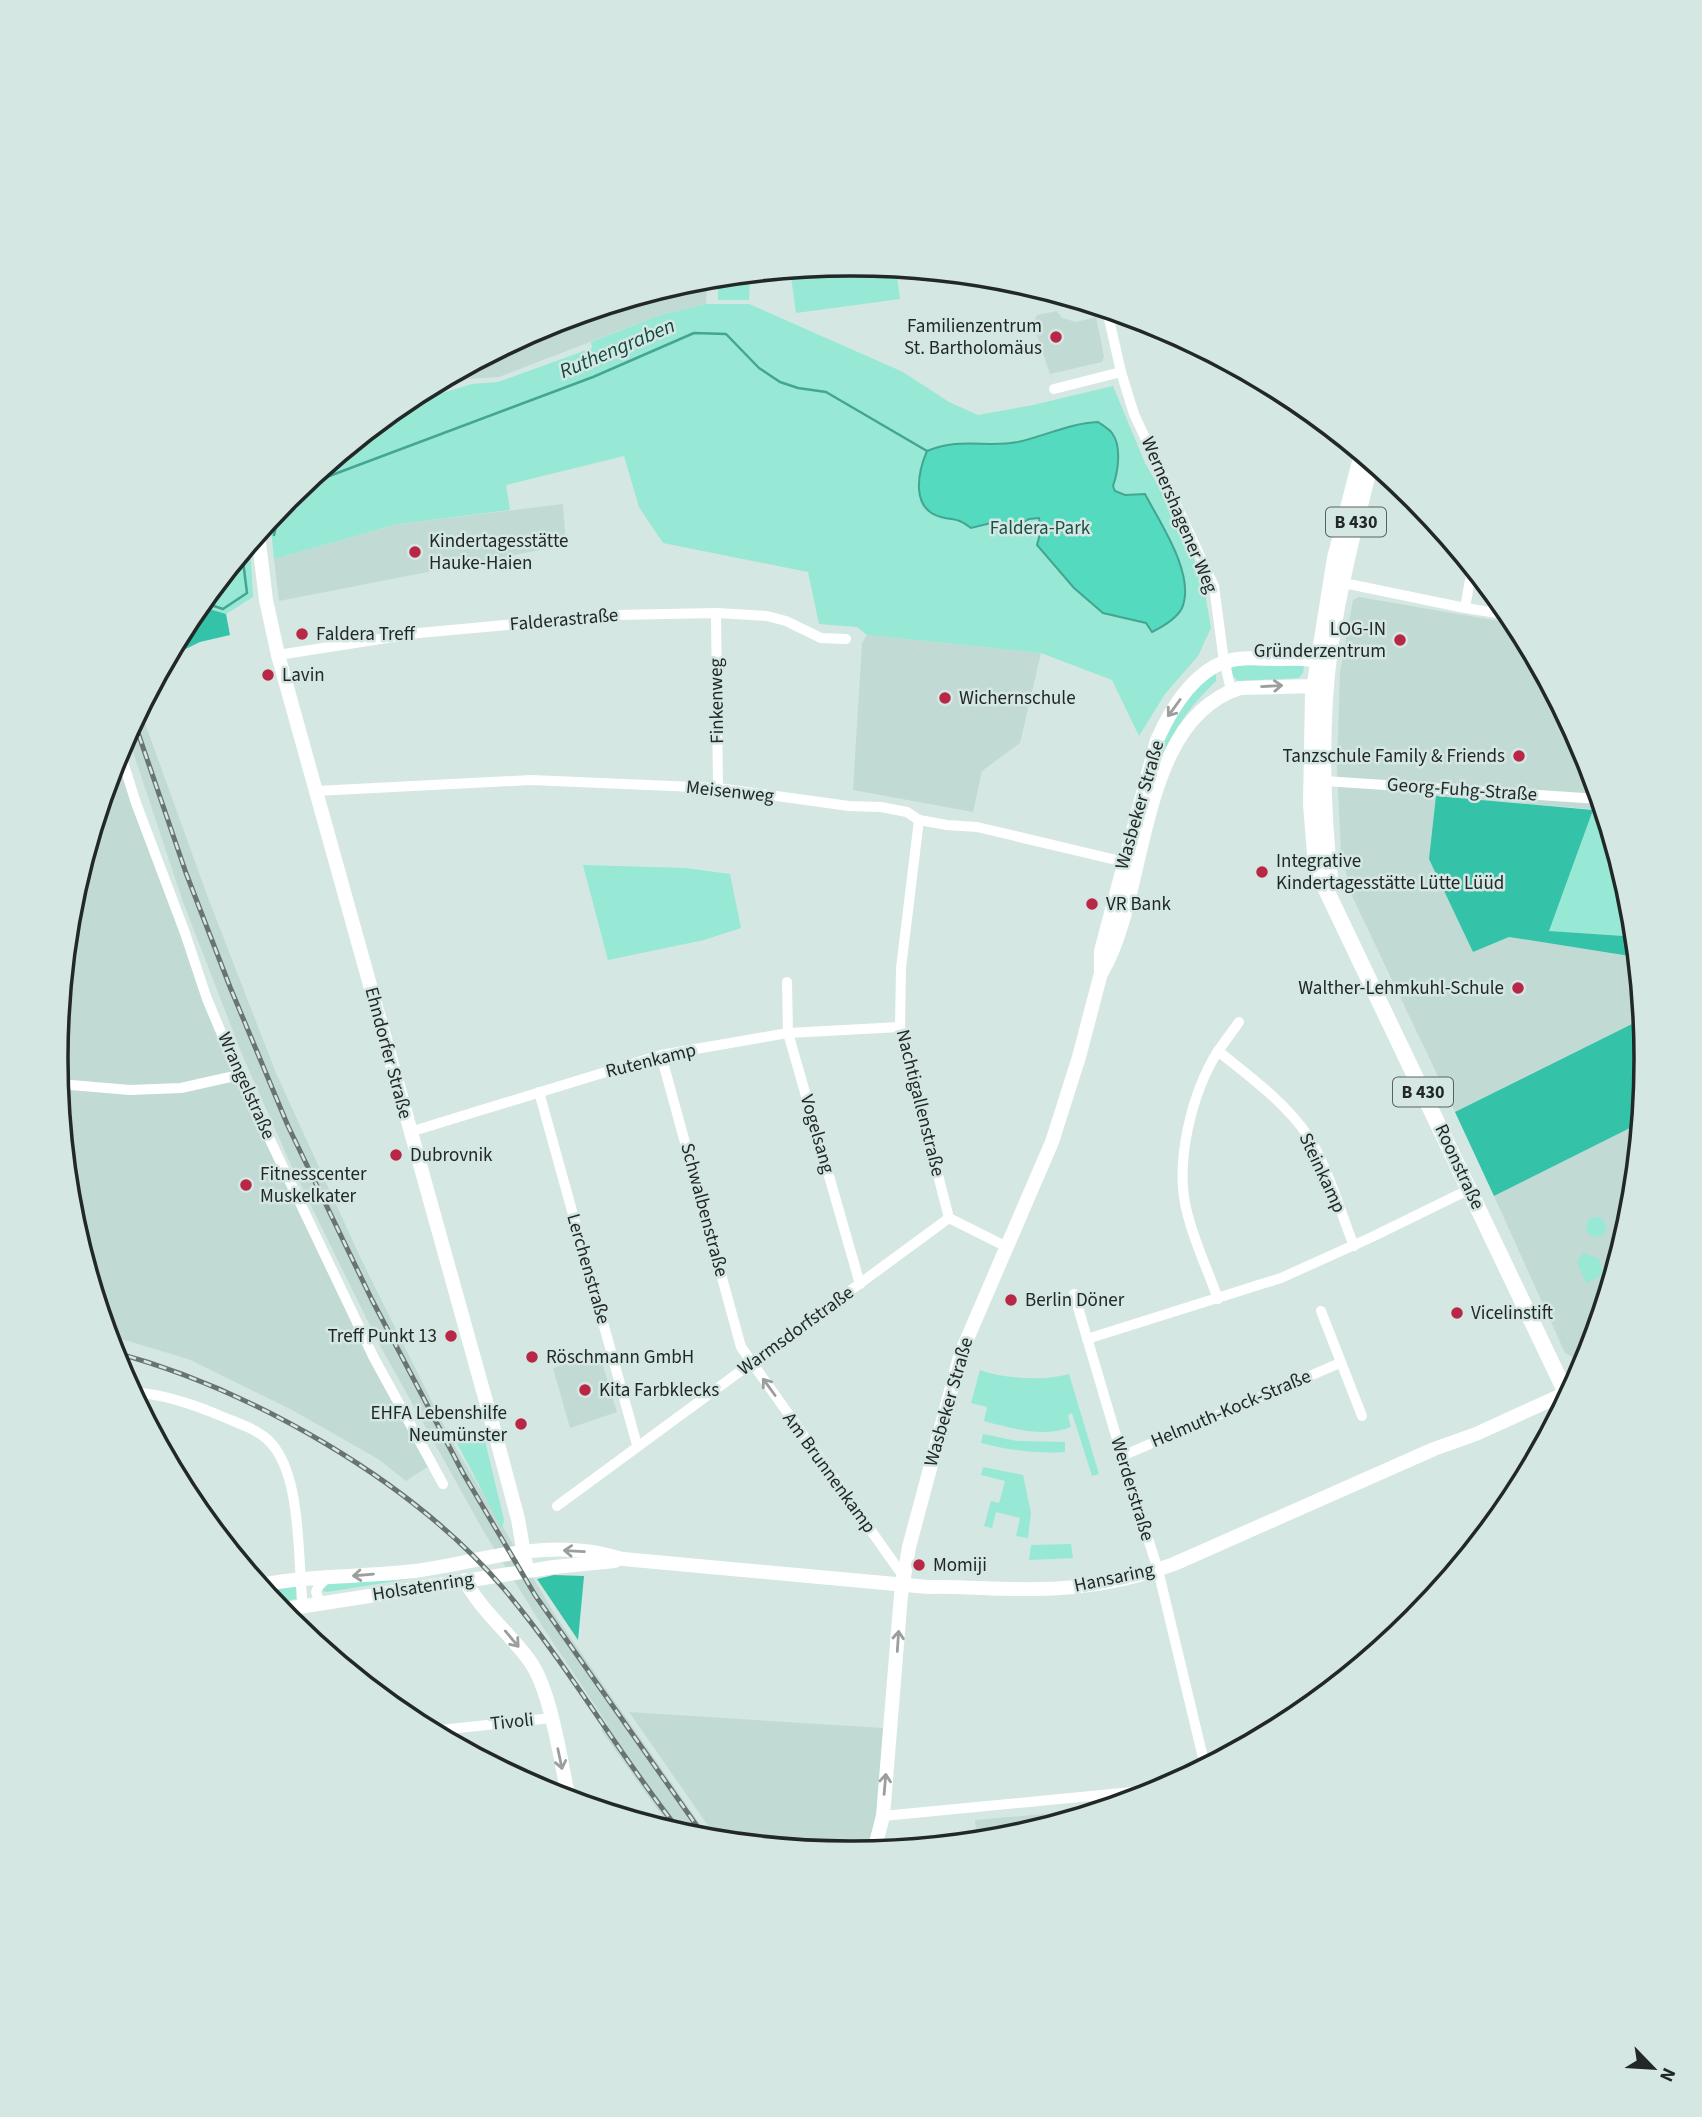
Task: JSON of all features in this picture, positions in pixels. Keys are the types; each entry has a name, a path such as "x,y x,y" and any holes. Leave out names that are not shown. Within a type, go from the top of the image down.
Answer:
{"main road":[{"name":"B 430","path":"1322,673 1337,582 1343,523 1359,464"},
{"name":"B 430","path":"1337,582 1368,471"},
{"name":"Roonstraße","path":"1322,673 1324,817 1332,898"},
{"name":"Roonstraße","path":"1322,673 1311,804 1320,877 1563,1383"}],"street":[{"name":"Wernershagener Weg","path":"1109,319 1134,414 1214,586 1224,662"},
{"path":"1054,389 1121,372"},
{"name":"Ehndorfer Straße","path":"259,545 266,600 278,654 506,1472 520,1527 527,1571"},
{"path":"1465,608 1470,579"},
{"path":"1337,582 1494,612"},
{"name":"Falderastraße","path":"278,654 432,632 615,615 716,613 767,616 786,621 821,638 846,639"},
{"name":"Finkenweg","path":"716,613 718,788"},
{"path":"1231,691 1224,662 1249,659 1322,673"},
{"name":"Wasbeker Straße","path":"877,1840 883,1816 903,1584 909,1547 957,1365 1056,1131 1101,973 1113,953 1149,764 1167,718 1184,694 1199,679 1224,662"},
{"name":"Wasbeker Straße","path":"1130,863 1165,767 1181,735 1197,714 1215,698 1240,688 1322,673"},
{"name":"Wrangelstraße","path":"125,767 207,999 239,1075 374,1358 443,1484"},
{"name":"Meisenweg","path":"316,791 531,780 718,788 849,806 881,807 907,812 919,820 977,827 1130,863"},
{"name":"Georg-Fuhg-Straße","path":"1324,781 1589,798"},
{"name":"Nachtigallenstraße","path":"919,820 901,968 900,1027 949,1219"},
{"name":"Vogelsang","path":"787,982 788,1033 860,1284"},
{"path":"1218,1299 1187,1212 1183,1191 1189,1120 1205,1073 1239,1022"},
{"name":"Rutenkamp","path":"410,1132 661,1055 788,1033 900,1027"},
{"name":"Steinkamp","path":"1218,1051 1290,1114 1309,1138 1354,1246"},
{"name":"Schwalbenstraße","path":"661,1055 741,1347 751,1363"},
{"path":"69,1085 130,1090 181,1088 239,1075"},
{"name":"Lerchenstraße","path":"539,1092 637,1445"},
{"path":"1087,1339 1281,1278 1354,1246 1469,1189"},
{"path":"949,1219 1007,1247"},
{"name":"Warmsdorfstraße","path":"557,1506 949,1219"},
{"name":"Werderstraße","path":"1074,1294 1158,1570 1203,1758"},
{"path":"1321,1311 1362,1416"},
{"name":"Am Brunnenkamp","path":"751,1363 901,1573 903,1584"},
{"name":"Helmuth-Kock-Straße","path":"1122,1456 1340,1363"},
{"path":"144,1393 160,1395 212,1412 255,1430 278,1451 290,1476 303,1606"},
{"name":"Hansaring","path":"524,1552 592,1552 623,1559 903,1584 1066,1588 1119,1580 1158,1570 1556,1399"},
{"name":"Holsatenring","path":"270,1583 417,1570 524,1552"},
{"name":"Hansaring","path":"527,1571 623,1559"},
{"name":"Holsatenring","path":"294,1608 527,1571"},
{"path":"320,1603 316,1592 327,1578"},
{"path":"465,1580 530,1660 540,1681 551,1718 566,1788"},
{"name":"Tivoli","path":"449,1729 551,1718"},
{"path":"883,1816 1122,1793"}],"shaded area":[{"path":"707,289 706,304 660,315 499,377 468,379 457,383 505,356 599,317 648,302"},
{"path":"1057,311 1062,318 1076,322 1096,317 1104,356 1102,362 1050,374 1033,324 1037,315"},
{"path":"1098,422 1112,433 1117,445 1118,467 1113,486 1115,491 1125,495 1145,494 1167,534 1184,580 1185,595 1180,612 1152,632 1146,623 1103,613 1074,588 1037,545 1041,530 1039,518 1029,519 1014,528 991,523 971,528 959,521 931,513 921,498 919,479 927,451 951,445 1018,442 1068,427"},
{"name":"Kindertagesstätte Hauke-Haien","path":"563,504 566,545 279,601 274,559 398,524"},
{"path":"1359,597 1500,621 1553,712 1592,807 1593,809 1436,796 1473,952 1509,937 1627,956 1633,1024 1455,1112 1352,896 1341,854 1337,766 1340,672 1353,600"},
{"path":"210,609 226,614 230,635 200,642 184,650"},
{"name":"Wichernschule","path":"867,635 1041,653 1020,743 982,771 973,812 853,790 862,643"},
{"path":"145,722 207,895 276,1073 362,1261 450,1438 557,1618 702,1827 664,1819 601,1730 608,1725 484,1532 378,1342 292,1167 243,1057 183,902 132,750"},
{"path":"123,771 239,1075 432,1464 406,1481 378,1459 292,1410 188,1359 121,1339 95,1261 75,1161 68,1058 75,956 95,856"},
{"path":"1436,796 1593,810 1549,931 1624,936 1627,956 1509,937 1473,952 1429,859"},
{"path":"1633,1024 1634,1058 1630,1128 1494,1196 1455,1112"},
{"path":"1630,1128 1619,1211 1607,1261 1574,1358 1565,1353 1494,1196"},
{"name":"Kita Farbklecks","path":"599,1353 617,1412 570,1428 553,1368"},
{"path":"554,1575 584,1576 578,1640 537,1579"},
{"path":"629,1712 883,1728 878,1816 869,1841 800,1840 710,1828"},
{"path":"1063,1812 976,1831 975,1820"}],"green space":[{"path":"897,277 900,299 796,313 791,278"},
{"path":"750,282 749,300 718,300 718,287"},
{"name":"Faldera-Park","path":"706,304 749,304 903,372 949,402 978,415 1113,386 1145,463 1183,528 1204,587 1211,628 1198,656 1165,694 1139,736 1112,680 1041,653 867,635 857,627 819,624 808,572 663,543 639,507 624,456 506,485 510,510 398,524 274,559 271,532 335,470 416,408 439,394 472,384 498,382 592,348 591,342 660,315"},
{"path":"251,556 253,597 226,614 210,609"},
{"path":"1300,663 1304,666 1303,673 1299,678 1238,681 1231,674 1234,666"},
{"path":"1216,672 1216,681 1186,715 1166,749 1139,828 1168,724 1202,681"},
{"path":"1593,810 1607,856 1624,936 1549,931"},
{"path":"583,865 685,868 730,874 741,928 704,940 608,960"},
{"path":"1596,1217 1603,1220 1606,1227 1603,1234 1596,1237 1589,1234 1586,1227 1589,1220"},
{"path":"1583,1253 1599,1259 1603,1275 1586,1283 1577,1263"},
{"path":"980,1370 1024,1378 1049,1378 1069,1374 1099,1474 1092,1476 1072,1413 1068,1415 1071,1427 1050,1432 1027,1431 984,1421 987,1407 971,1403"},
{"path":"983,1434 1017,1441 1065,1442 1065,1452 1033,1452 981,1443"},
{"path":"485,1441 504,1520 502,1529 457,1443"},
{"path":"983,1467 1023,1475 1031,1513 1028,1538 1016,1536 1020,1518 996,1512 992,1528 984,1526 991,1501 999,1503 1005,1481 981,1475"},
{"path":"1071,1544 1073,1558 1029,1560 1031,1545"},
{"path":"446,1570 447,1573 322,1591 329,1583"},
{"path":"296,1586 296,1599 287,1601 275,1588"}],"waterway":[{"name":"Ruthengraben","path":"328,476 593,377 694,333 726,334 759,368 780,382 826,392 927,451"},
{"name":"Ruthengraben","path":"274,535 276,528"},
{"name":"Ruthengraben","path":"213,606 223,609 247,593 244,565"}],"railway":[{"path":"139,735 186,873 230,987 288,1126 372,1300 463,1473 535,1595 697,1826"},
{"path":"127,1356 219,1389 273,1415 325,1443 423,1511 466,1549 528,1618 671,1820"}],"place":[{"name":"Familienzentrum St. Bartholomäus","path":"1056,337"},
{"name":"Kindertagesstätte Hauke-Haien","path":"415,552"},
{"name":"Faldera Treff","path":"302,634"},
{"name":"LOG-IN Gründerzentrum","path":"1400,640"},
{"name":"Lavin","path":"268,675"},
{"name":"Wichernschule","path":"945,698"},
{"name":"Tanzschule Family & Friends","path":"1519,756"},
{"name":"Integrative Kindertagesstätte Lütte Lüüd","path":"1262,872"},
{"name":"VR Bank","path":"1092,904"},
{"name":"Walther-Lehmkuhl-Schule","path":"1518,988"},
{"name":"Dubrovnik","path":"396,1155"},
{"name":"Fitnesscenter Muskelkater","path":"246,1185"},
{"name":"Berlin Döner","path":"1011,1300"},
{"name":"Vicelinstift","path":"1457,1313"},
{"name":"Treff Punkt 13","path":"451,1336"},
{"name":"Röschmann GmbH","path":"532,1357"},
{"name":"Kita Farbklecks","path":"585,1390"},
{"name":"EHFA Lebenshilfe Neumünster","path":"521,1424"},
{"name":"Momiji","path":"919,1565"}]}
